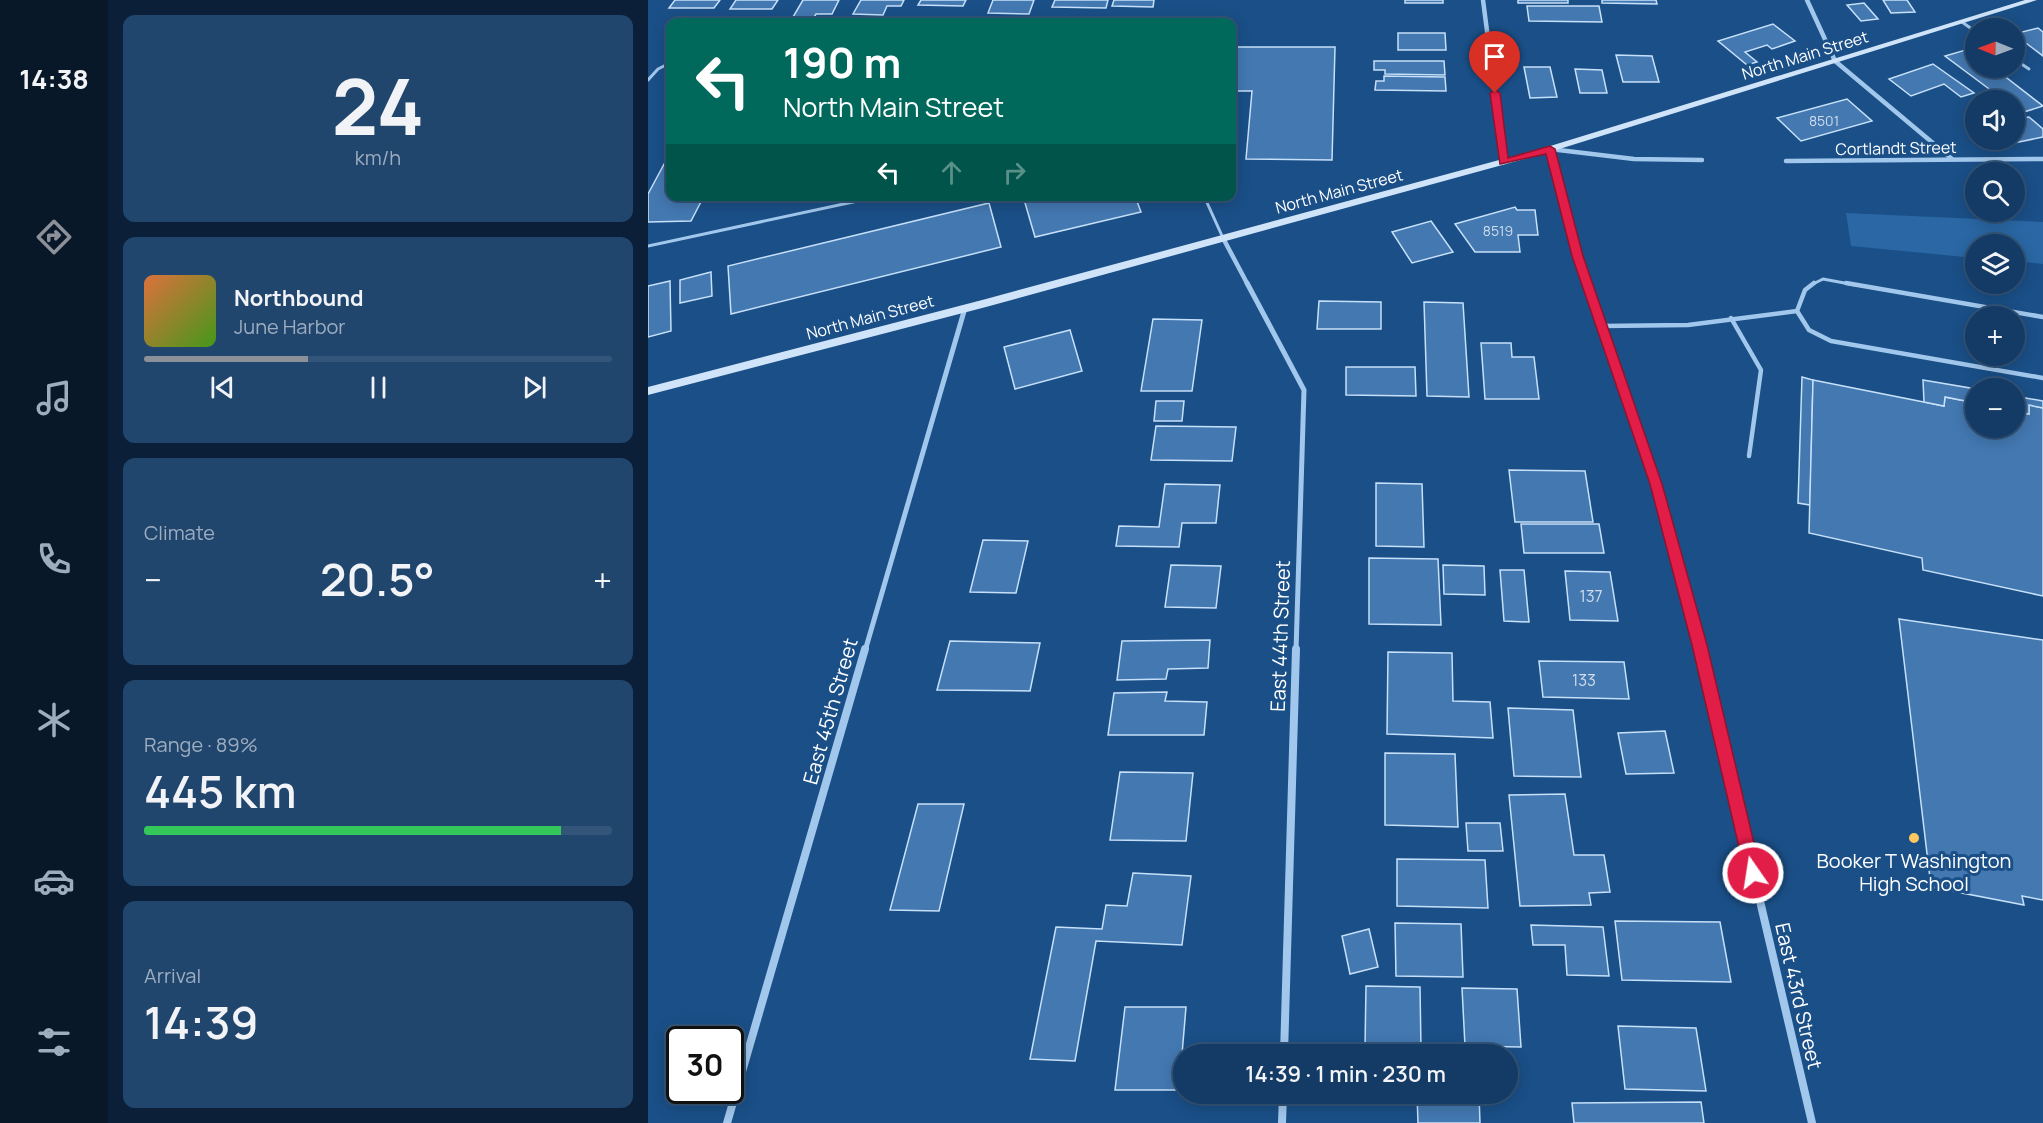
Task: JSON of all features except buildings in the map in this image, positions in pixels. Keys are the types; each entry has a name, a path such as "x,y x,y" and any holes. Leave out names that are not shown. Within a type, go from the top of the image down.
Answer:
{"main road":[{"name":"North Main Street","path":"648,391 1504,162 2033,0"}],"street":[{"path":"1483,0 1504,162"},
{"path":"1807,0 1835,61 1952,160"},
{"path":"1550,149 1634,159 1702,160"},
{"name":"East 43rd Street","path":"1550,149 1578,256 1656,484 1700,645 1812,1123"},
{"name":"Cortlandt Street","path":"1786,161 2043,159"},
{"name":"East 44th Street","path":"1223,238 1304,390 1284,1044"},
{"name":"East 45th Street","path":"727,1123 965,308"},
{"path":"1282,1123 1283,1104"}],"lane":[{"path":"648,80 658,69 666,65"},
{"path":"2025,66 2029,69"},
{"path":"648,246 858,201"},
{"path":"1206,201 1223,238"},
{"path":"2043,317 1823,279 1809,285 1801,297 1797,311 1809,330 1831,341 2043,378"},
{"path":"1602,326 1660,327 1797,311"},
{"path":"1731,318 1761,370 1749,456"}],"shaded area":[{"path":"1846,213 1965,218 1965,222 2043,222 2043,264 2025,262 2025,234 1965,234 1965,257 1851,246"}],"place":[{"name":"Booker T Washington High School","path":"1914,838"}],"route":[{"path":"1495,93 1504,162 1550,149 1578,256 1656,484 1700,645 1753,873"}]}
